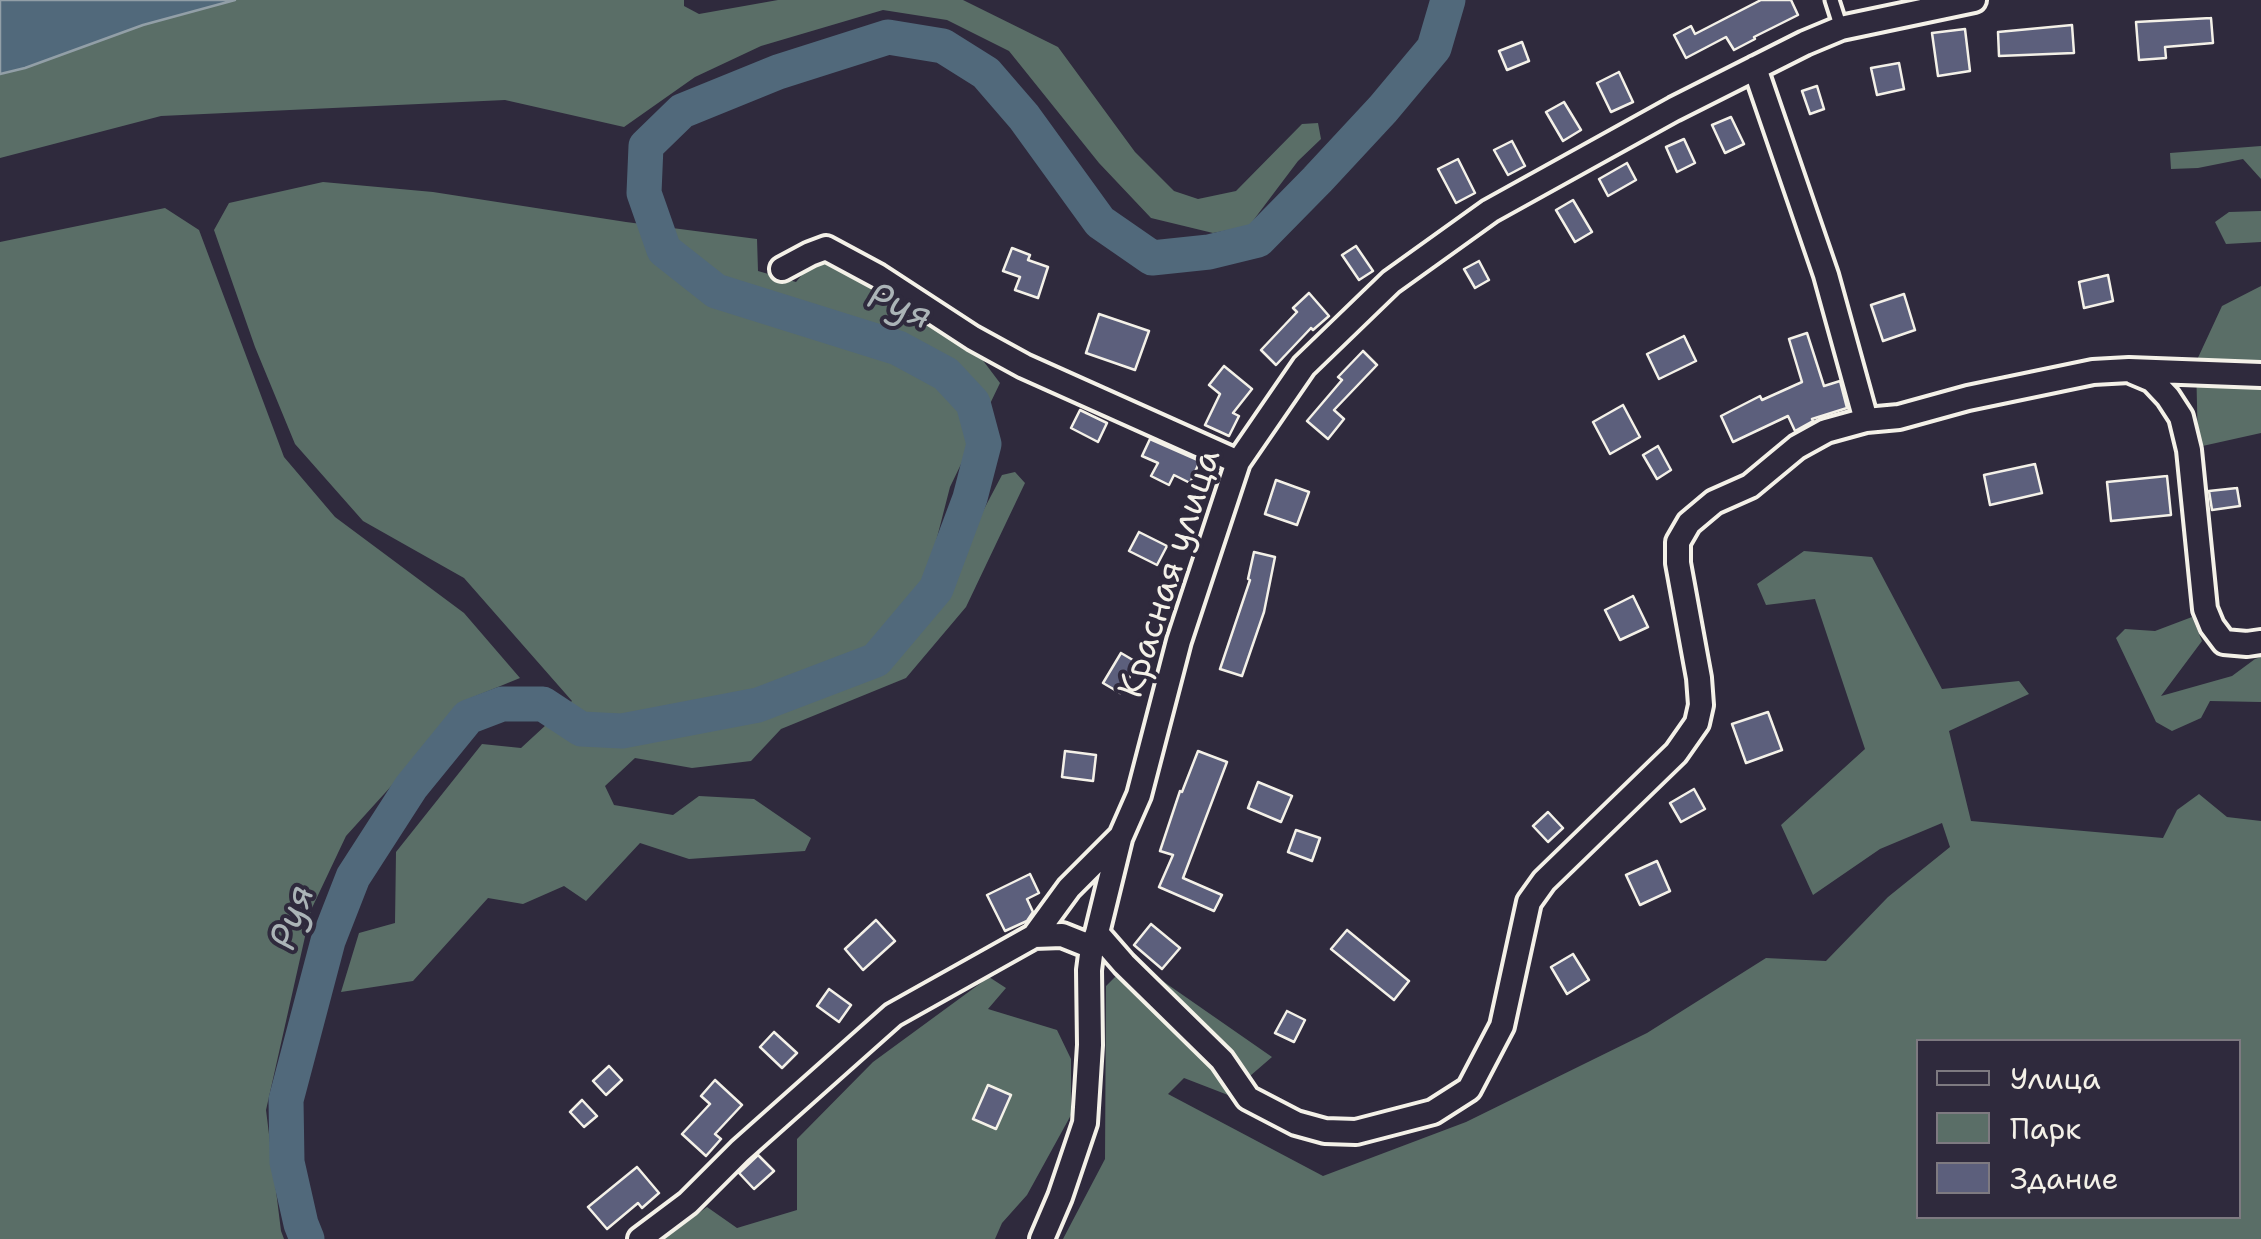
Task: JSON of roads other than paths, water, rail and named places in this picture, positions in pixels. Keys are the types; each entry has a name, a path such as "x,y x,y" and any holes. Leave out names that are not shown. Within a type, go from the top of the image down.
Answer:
{"street":[{"name":"Красная улица","path":"640,1239 688,1203 740,1151 893,1016 1034,936 1068,888 1121,836 1139,795 1180,642 1238,462 1304,366 1391,282 1490,211 1805,42 1841,28 1974,0"},
{"path":"1756,68 1826,275 1866,420"},
{"path":"782,269 826,248 1024,366 1238,462"},
{"path":"2129,370 2152,380 2181,418 2189,450 2205,610 2212,626 2224,642 2261,642"},
{"path":"1034,936 1094,940 1124,964 1222,1060 1248,1098 1296,1123 1325,1131 1356,1132 1433,1112 1469,1089 1502,1026 1529,902 1544,881 1676,753 1697,723 1699,678 1678,563 1678,542 1689,523 1714,502 1750,486 1826,430 2093,372 2261,375"},
{"path":"1042,1239 1085,1123 1089,970 1121,836"}],"lane":[{"path":"1832,0 1841,28"}],"water":[{"path":"0,0 235,0 143,25 0,74"}],"waterway":[{"name":"Руя","path":"307,1239 287,1162 286,1100 328,941 353,877 411,787 468,717 502,704 543,704 581,729 622,731 758,705 876,660 936,589 970,498 984,444 973,403 946,374 898,348 716,291 664,250 644,193 646,146 682,111 778,72 888,37 943,46 986,73 1024,117 1100,222 1152,258 1209,252 1258,240 1317,180 1434,48 1448,0"}]}
